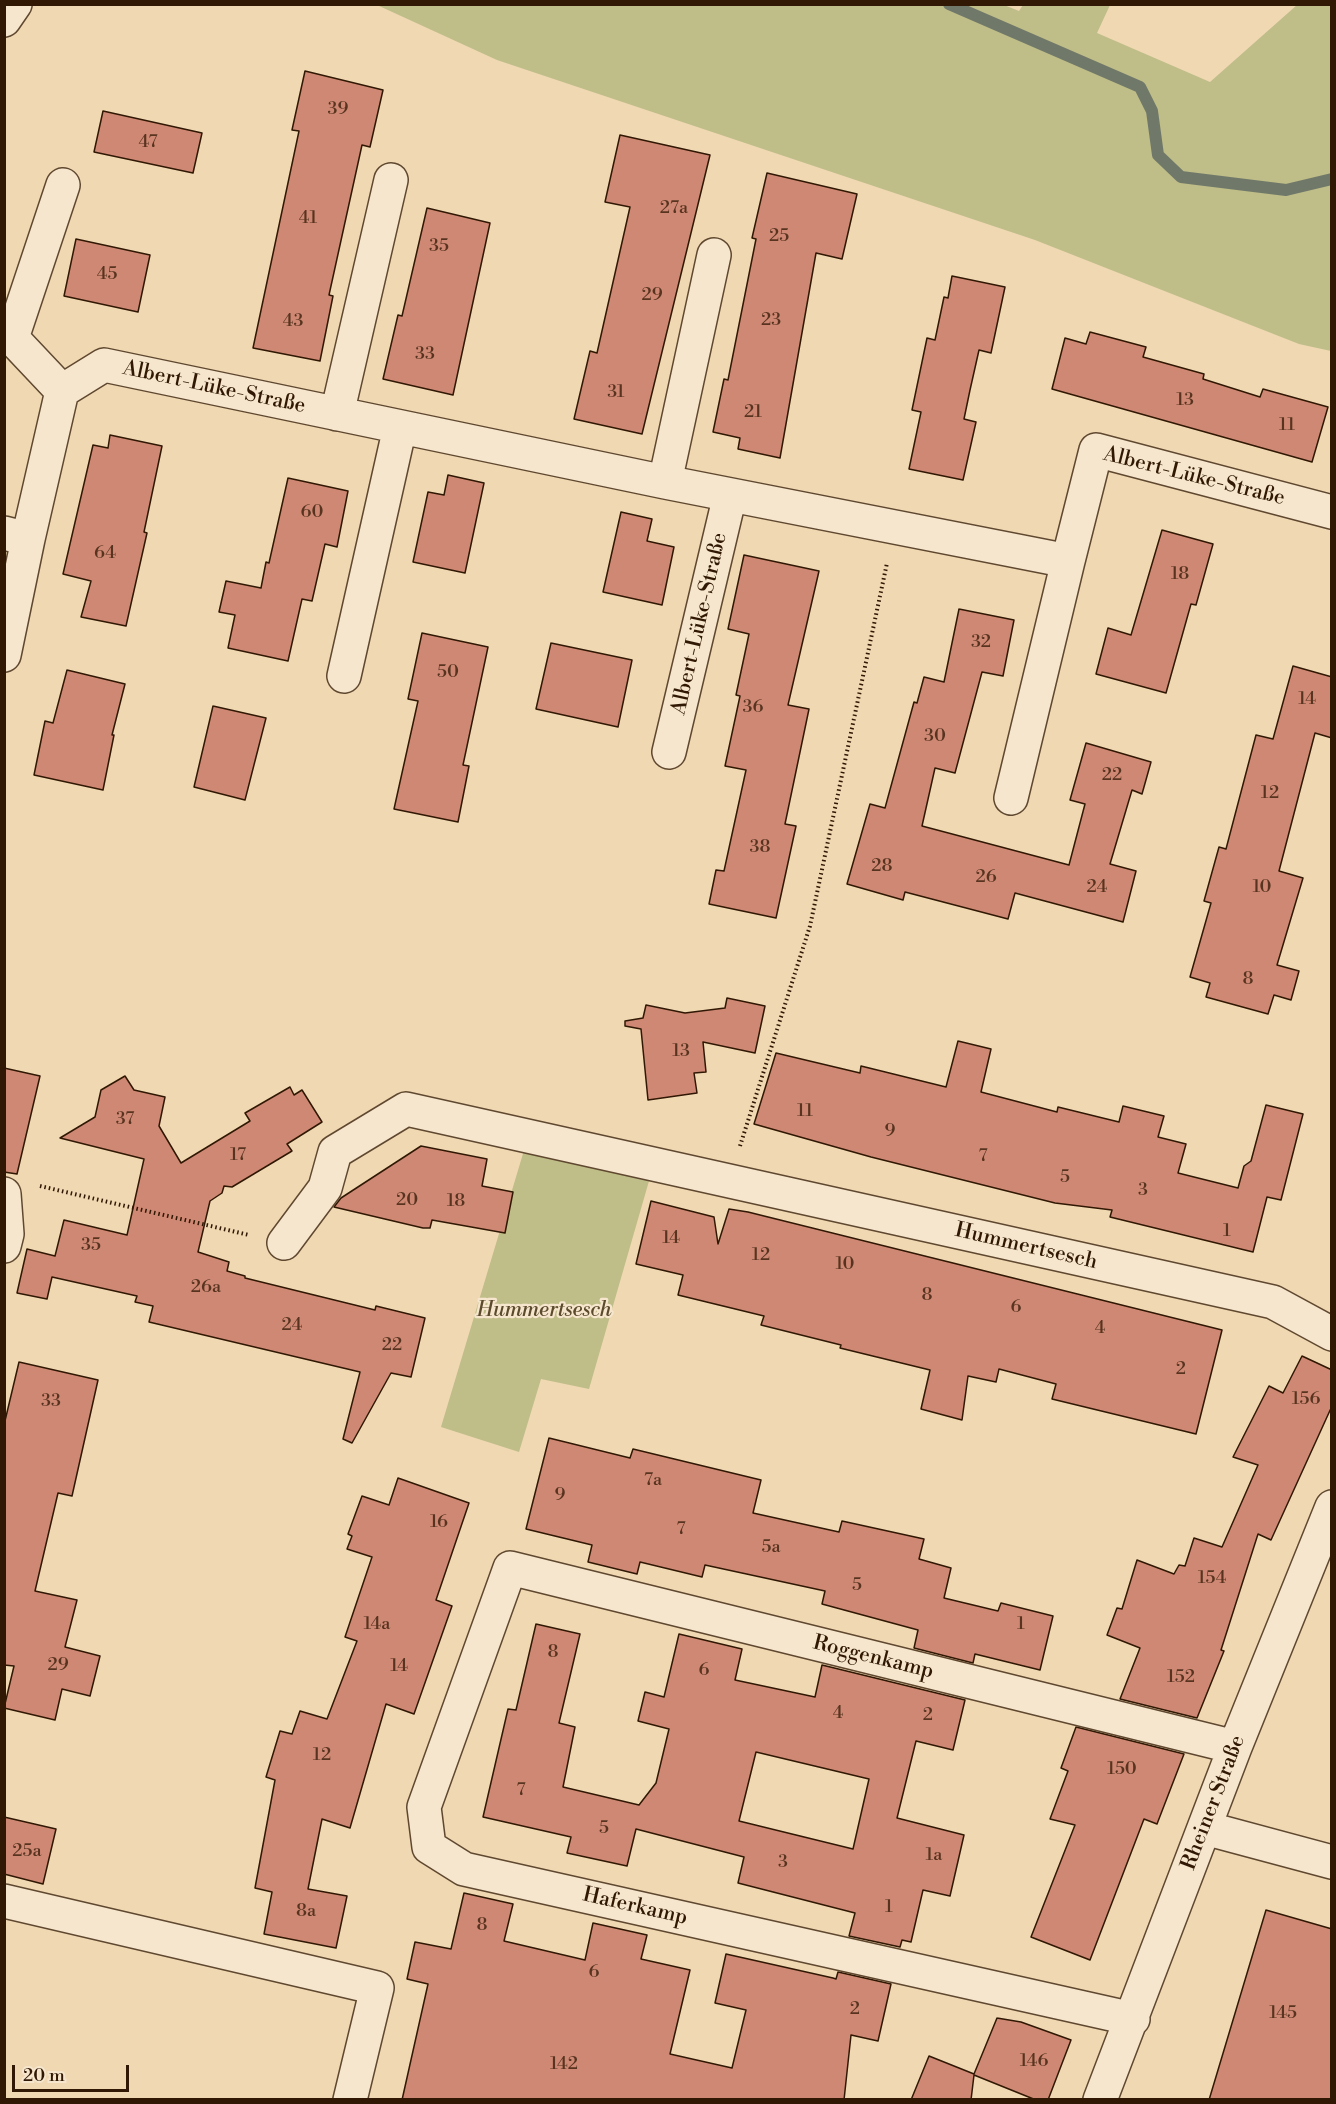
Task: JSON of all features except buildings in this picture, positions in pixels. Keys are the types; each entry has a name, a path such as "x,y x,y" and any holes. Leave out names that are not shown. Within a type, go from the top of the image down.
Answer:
{"street":[{"path":"4,20 15,4"},
{"path":"337,414 391,180"},
{"path":"4,655 16,536 62,391 12,338 63,185"},
{"path":"665,482 714,255"},
{"name":"Albert-Lüke-Straße","path":"62,391 104,365 665,482 1068,561"},
{"path":"344,676 399,427"},
{"name":"Albert-Lüke-Straße","path":"1011,798 1096,450 1332,513"},
{"name":"Albert-Lüke-Straße","path":"669,752 730,495"},
{"name":"Hummertsesch","path":"284,1244 325,1188 335,1152 406,1109 1274,1302 1332,1334"},
{"path":"4,1246 16,1189"},
{"name":"Rheiner Straße","path":"1100,2100 1133,2019 1235,1747 1332,1507"},
{"name":"Roggenkamp","path":"510,1568 1235,1747"},
{"name":"Haferkamp","path":"510,1568 424,1807 429,1846 464,1869 1133,2019"},
{"path":"1205,1827 1332,1862"},
{"path":"4,1901 377,1988 350,2100"}],"path":[{"path":"729,1180 810,926 895,527"},
{"path":"16,1189 284,1244"}],"green space":[{"path":"377,5 1004,5 1019,11 1023,5 1110,5 1097,33 1210,82 1297,5 1331,5 1331,351 1299,344 1035,240 497,60"},
{"name":"Hummertsesch","path":"525,1147 651,1174 589,1389 541,1379 519,1452 441,1427"}],"waterway":[{"path":"949,4 1140,87 1152,111 1158,155 1181,177 1286,190 1332,179"}]}
